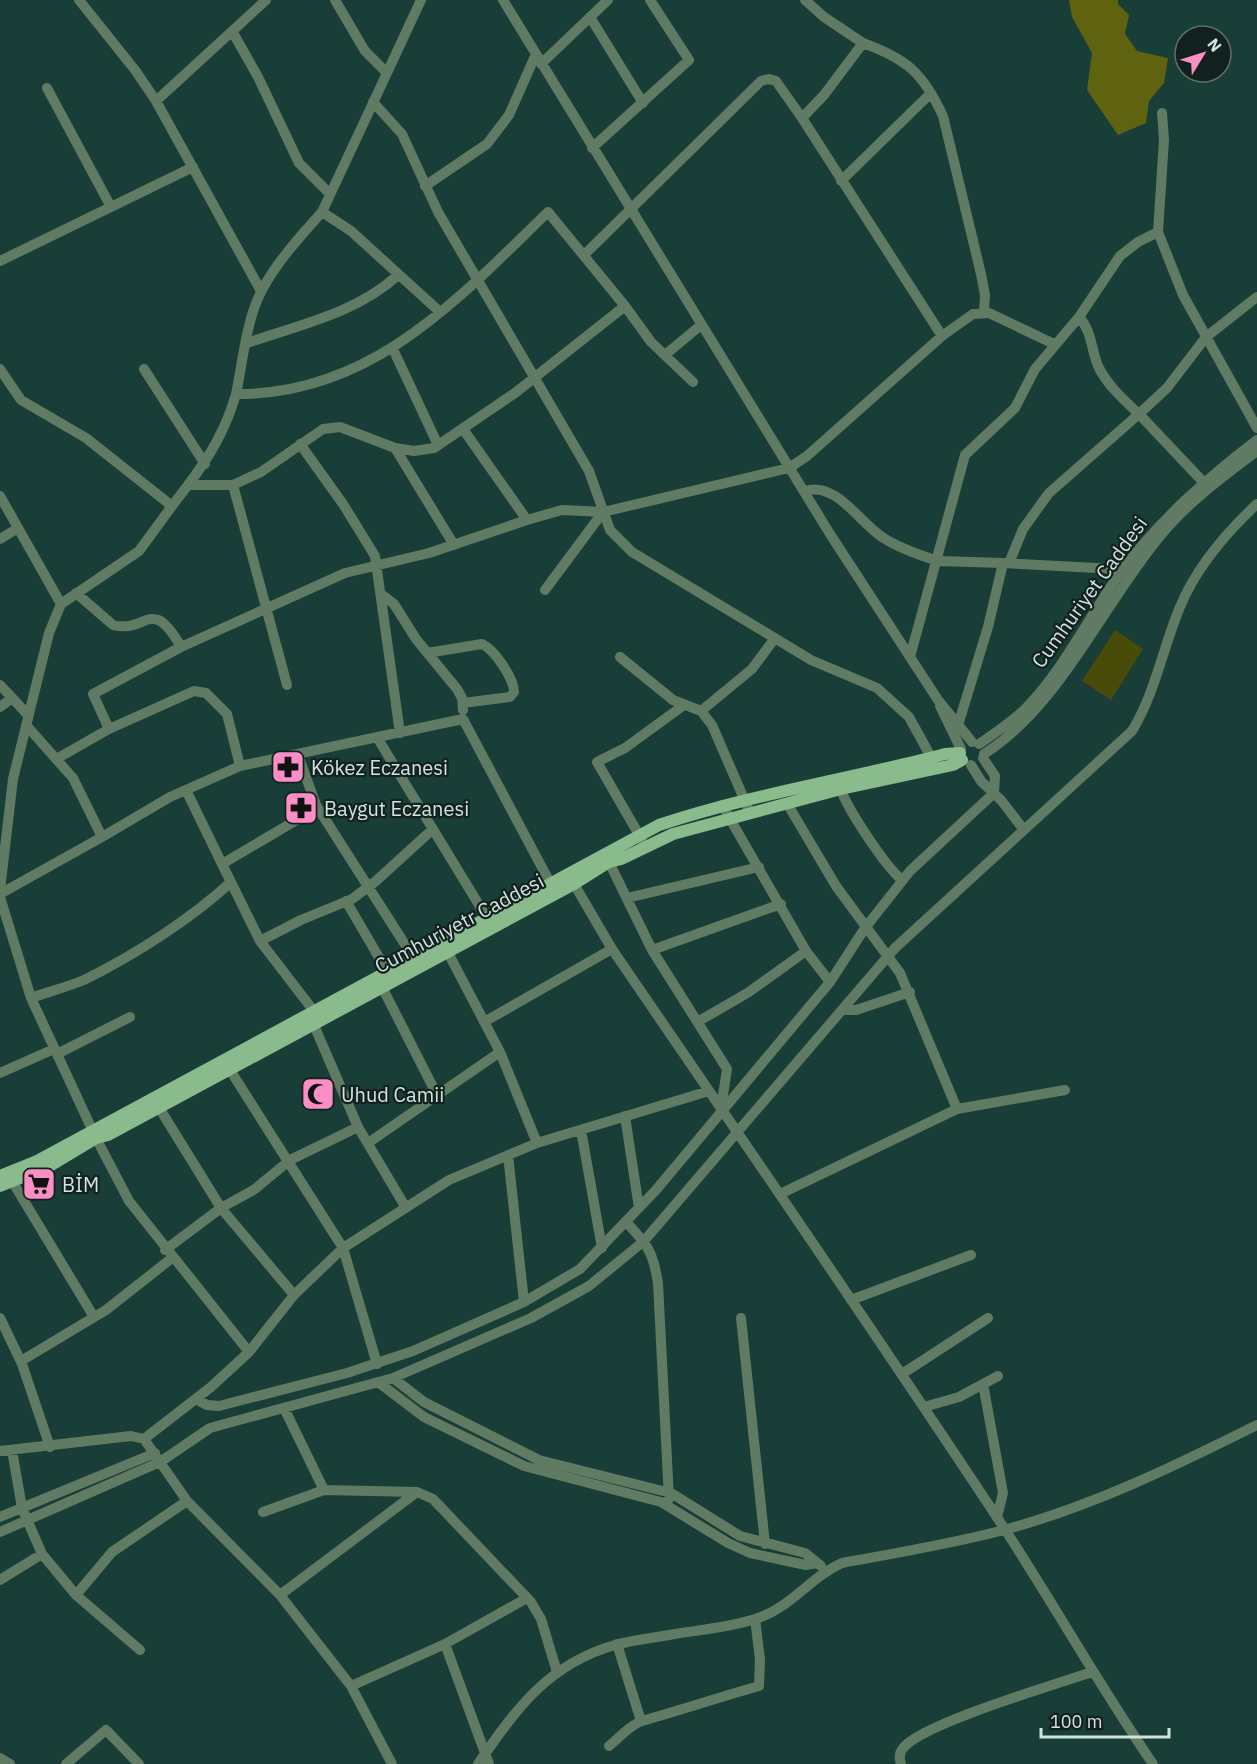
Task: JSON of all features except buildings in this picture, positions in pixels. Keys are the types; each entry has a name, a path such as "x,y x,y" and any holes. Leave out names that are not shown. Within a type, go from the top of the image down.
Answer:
{"main road":[{"path":"4,1181 37,1161 94,1134 313,1016 387,979 413,957 445,947 487,918 553,888 643,841 659,825 744,800 839,785 931,757 963,757"},
{"name":"Cumhuriyetr Caddesi","path":"387,979 553,888 574,884 609,862 621,859 643,841 788,805 839,785 954,765 963,757"},
{"path":"94,1134 108,1135 158,1106 230,1070 313,1016"}],"street":[{"path":"79,0 135,70 156,101 261,291"},
{"path":"335,0 365,51 387,73"},
{"path":"0,890 13,779 49,633 61,604 139,551 205,464 228,421 261,291 284,255 322,212 421,0"},
{"path":"196,1399 207,1406 219,1406 377,1364 413,1351 524,1302 565,1279 602,1248 639,1208 721,1108 830,982 865,928 902,880 928,851 994,793 995,776 980,749 938,700 789,468 503,0"},
{"path":"425,186 487,144 508,115 538,59 608,0"},
{"path":"592,148 688,60 650,0"},
{"path":"805,0 824,17 863,43 912,67 931,93 948,131 981,274 985,295 984,312"},
{"path":"156,101 263,1"},
{"path":"590,17 643,103"},
{"path":"232,31 258,77 299,163 330,194"},
{"path":"802,118 824,95 863,43"},
{"path":"584,255 694,145 765,79 772,79 779,84 802,118 942,336"},
{"path":"47,88 111,207"},
{"path":"841,181 931,93"},
{"path":"373,102 402,134 425,186 533,380 589,471 610,530 632,552 811,660 865,681 888,696 909,717 931,757"},
{"path":"1162,113 1164,140 1158,232 1183,295 1257,429"},
{"path":"0,261 193,167"},
{"path":"322,212 351,231 440,312"},
{"path":"236,394 258,394 353,370 392,347 440,312 479,280 548,212 625,306 651,342 693,382"},
{"path":"910,657 965,455 1015,408 1035,369 1054,344 1080,317 1120,256 1138,242 1158,232"},
{"path":"246,343 333,314 378,293 398,275"},
{"path":"959,723 1006,563 1023,529 1049,493 1167,388 1206,337 1257,297"},
{"path":"188,485 233,485 261,472 323,429 340,427 395,448 414,451 438,446 533,380 625,306"},
{"path":"109,729 93,694 181,648 267,611 345,573 429,553 562,510 603,512 789,468 807,456 942,336 973,314 984,312 1054,344"},
{"path":"1080,317 1089,331 1103,375 1206,485"},
{"path":"665,355 701,324"},
{"path":"392,347 438,446"},
{"path":"0,369 21,400 86,438 172,506"},
{"path":"144,369 205,464"},
{"path":"463,429 527,520"},
{"name":"Cumhuriyet Caddesi","path":"980,749 1037,696 1171,512 1257,440"},
{"path":"300,444 370,545 377,564 400,733"},
{"path":"395,448 454,545"},
{"name":"Cumhuriyet Caddesi","path":"1206,485 1257,451"},
{"path":"233,485 287,685"},
{"path":"805,492 814,489 825,491 852,510 884,539 938,561 1006,563 1126,574"},
{"path":"0,496 61,604"},
{"path":"0,1532 158,1458 210,1428 393,1378 555,1307 604,1275 644,1241 738,1134 888,956 1132,731 1144,709 1188,591 1226,537 1257,504"},
{"path":"546,590 603,512"},
{"path":"0,539 18,528"},
{"path":"76,592 113,625 120,627 149,619 161,621 171,630 181,648"},
{"path":"381,594 394,604 427,653 456,689 464,704 463,719 553,888"},
{"path":"701,711 752,669 776,638"},
{"path":"427,653 482,644 492,652 513,685 513,695 464,704"},
{"path":"620,657 673,700 701,711 712,725 751,814"},
{"path":"0,684 73,778 102,837"},
{"path":"58,758 109,729 194,691 202,690 223,709 229,719 240,766"},
{"path":"0,707 12,698"},
{"path":"938,700 949,730 963,757 1024,830"},
{"path":"643,841 597,762 625,748 684,705"},
{"path":"249,1353 129,1201 94,1134 31,998 0,895 186,790 240,766 378,739 463,719"},
{"path":"378,739 487,918"},
{"path":"963,757 965,743 980,749"},
{"path":"963,757 978,763 980,749"},
{"path":"298,754 317,807 413,957"},
{"path":"839,785 890,868 902,880"},
{"path":"186,790 260,941 313,1016 358,1127 406,1208"},
{"path":"722,805 806,951 830,982"},
{"path":"788,805 865,928 888,956 910,992 957,1109"},
{"path":"222,864 317,807"},
{"path":"260,941 346,901 367,888 433,829"},
{"path":"609,862 652,950 727,1068 721,1108"},
{"path":"627,898 759,867"},
{"path":"31,998 83,980 135,950 204,908 231,882"},
{"path":"574,884 612,949 903,1374 1005,1529 1092,1672 1153,1764"},
{"path":"346,901 387,979 438,1097"},
{"path":"652,950 781,904"},
{"path":"445,947 500,1052 537,1143"},
{"path":"484,1022 612,949"},
{"path":"699,1021 749,992 806,951"},
{"path":"842,1010 856,1010 910,992"},
{"path":"0,1073 130,1017"},
{"path":"368,1143 438,1097 500,1052"},
{"path":"230,1070 290,1160 344,1248 377,1364"},
{"path":"780,1194 957,1109 1065,1090"},
{"path":"144,1439 196,1399 249,1353 294,1295 344,1248 449,1180 537,1143 709,1091"},
{"path":"158,1106 221,1208 294,1295"},
{"path":"625,1116 639,1208"},
{"path":"21,1361 94,1317 221,1208 255,1189 290,1160 358,1127"},
{"path":"581,1130 602,1248"},
{"path":"508,1155 524,1302"},
{"path":"4,1181 94,1317"},
{"path":"626,1222 644,1241 653,1255 658,1283 670,1493 668,1504"},
{"path":"851,1300 970,1255"},
{"path":"0,1318 21,1361 50,1447"},
{"path":"741,1318 765,1544"},
{"path":"903,1374 988,1318"},
{"path":"924,1407 959,1397 998,1376"},
{"path":"393,1378 424,1402 539,1460 670,1493 734,1533 765,1544 805,1553 827,1571"},
{"path":"378,1382 424,1417 524,1466 668,1504 744,1551 806,1565 817,1563"},
{"path":"983,1384 1003,1494 997,1517"},
{"path":"284,1408 324,1490"},
{"path":"478,1764 487,1759 522,1703 557,1672 583,1657 617,1644 755,1619 784,1605 827,1571 842,1563 1005,1529 1108,1494 1162,1472 1257,1425"},
{"path":"0,1451 131,1436 144,1439 187,1501 280,1596 351,1686 392,1764"},
{"path":"12,1450 22,1508 42,1554 76,1595 140,1650"},
{"path":"0,1517 158,1458"},
{"path":"263,1512 324,1490 417,1492 441,1505 527,1598 538,1613 557,1672"},
{"path":"280,1596 417,1492"},
{"path":"76,1595 112,1552 187,1501"},
{"path":"0,1580 42,1554"},
{"path":"351,1686 445,1644 527,1598"},
{"path":"609,1746 641,1721 658,1718 700,1702 759,1686 760,1659 755,1619"},
{"path":"445,1644 487,1759"},
{"path":"617,1644 641,1721"},
{"path":"901,1764 900,1755 904,1746 933,1729 1092,1672"},
{"path":"66,1764 106,1730 139,1764"},
{"path":"0,1758 10,1764"}],"shaded area":[{"path":"1069,0 1118,0 1118,4 1129,15 1125,34 1137,51 1168,58 1164,83 1149,101 1146,123 1118,135 1087,90 1092,53 1072,17"},
{"path":"1115,630 1143,649 1111,700 1082,681"}],"place":[{"name":"Kökez Eczanesi","path":"288,767"},
{"name":"Baygut Eczanesi","path":"301,808"},
{"name":"Uhud Camii","path":"318,1094"},
{"name":"BİM","path":"39,1184"}]}
